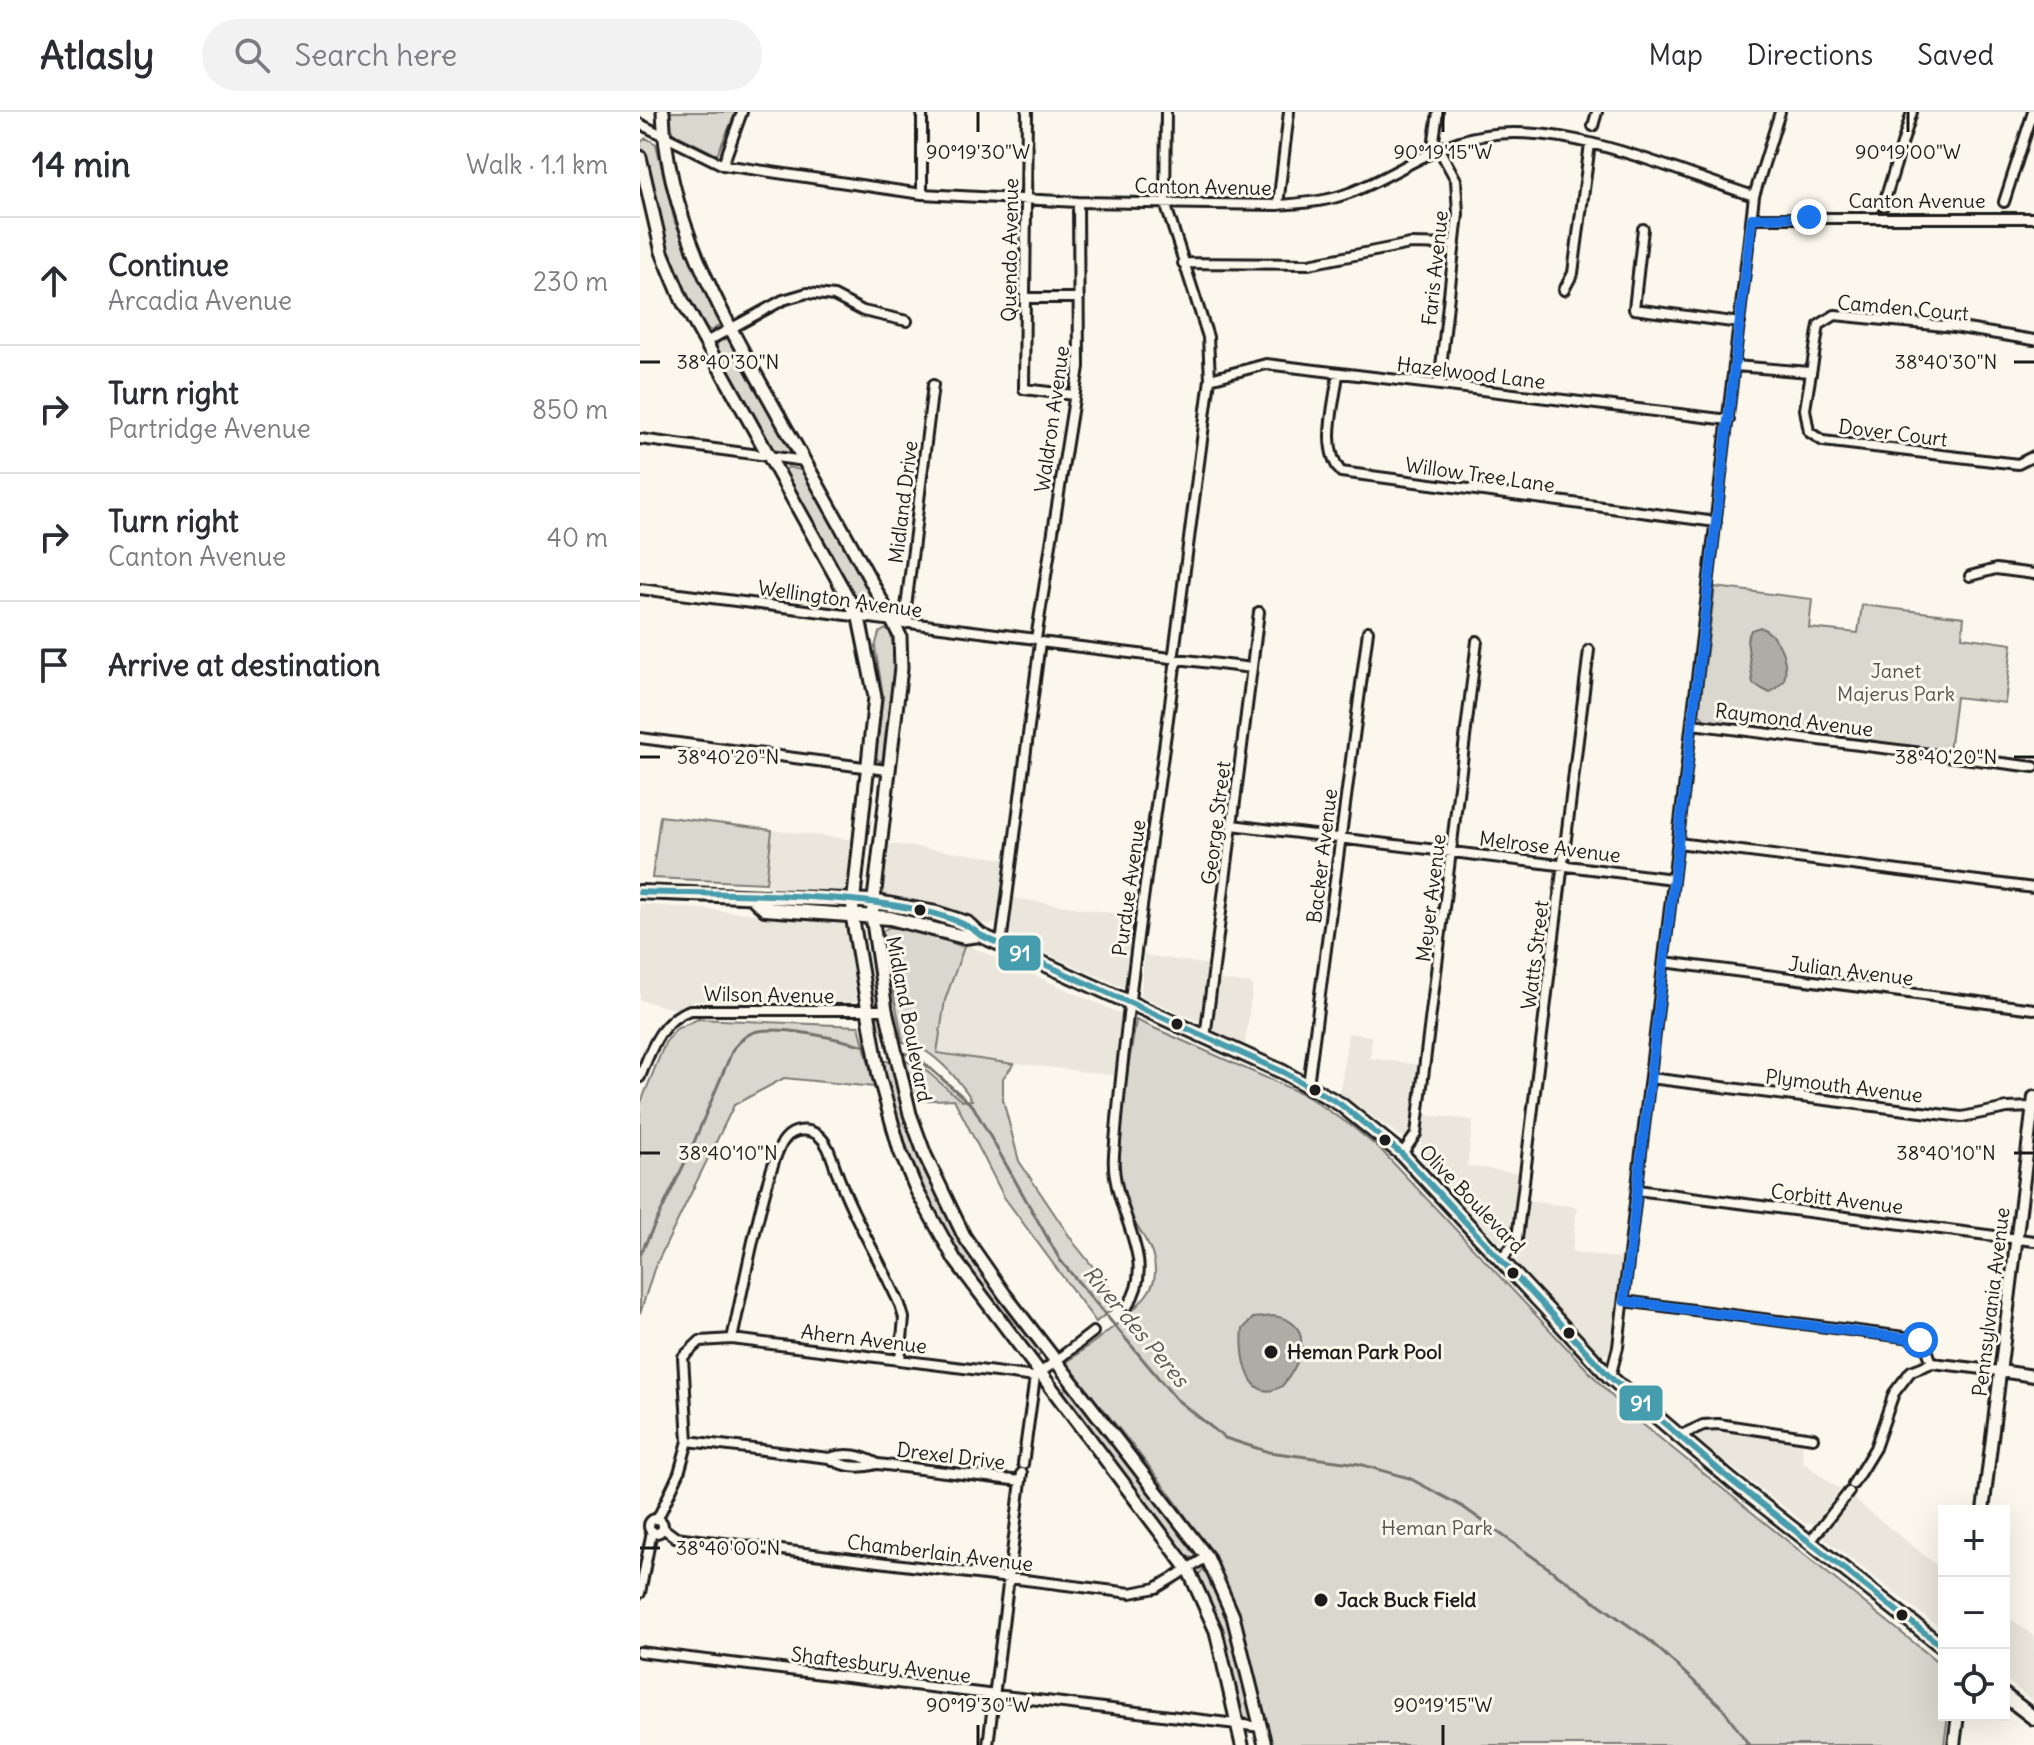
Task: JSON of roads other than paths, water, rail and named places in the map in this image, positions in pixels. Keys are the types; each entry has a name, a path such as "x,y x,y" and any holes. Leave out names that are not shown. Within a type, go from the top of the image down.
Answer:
{"main road":[{"name":"Midland Boulevard","path":"663,112 677,211 731,326 898,623 901,668 872,916 890,1033 925,1155 964,1236 1207,1557 1233,1616 1265,1745"},
{"name":"Midland Boulevard","path":"640,157 662,252 682,300 859,618 875,697 852,915 875,1059 900,1151 937,1229 985,1302 1037,1375 1188,1569 1216,1631 1242,1745"},
{"name":"Olive Boulevard","path":"640,892 852,899 936,913 967,923 980,935 1308,1085 1371,1126 1402,1154 1610,1377 1677,1437 1938,1643"},
{"name":"Olive Boulevard","path":"753,898 765,909 872,916 910,921 964,937 980,935"},
{"path":"2010,1700 2034,1718"}],"street":[{"path":"723,165 742,112"},
{"path":"922,112 922,194"},
{"name":"Quendo Avenue","path":"1027,112 1024,389 1074,395"},
{"name":"Purdue Avenue","path":"1128,1305 1137,1292 1140,1263 1117,1196 1113,1169 1130,1005 1210,379 1208,337 1165,203 1166,112"},
{"path":"1278,205 1289,112"},
{"name":"Faris Avenue","path":"1438,112 1434,135 1456,180 1458,214 1439,385"},
{"path":"1593,126 1597,112"},
{"path":"1610,1377 1624,1301 1754,196 1780,112"},
{"path":"1883,206 1912,112"},
{"path":"2004,202 2033,112"},
{"name":"Canton Avenue","path":"640,124 723,165 922,194 1078,202 1278,205 1315,202 1349,194 1439,148 1474,137 1525,131 1590,144 1754,196"},
{"path":"1564,290 1573,273 1590,144"},
{"name":"Waldron Avenue","path":"1001,944 1038,640 1079,367 1078,202"},
{"name":"Canton Avenue","path":"1752,218 2034,218"},
{"path":"1643,229 1634,309 1740,323"},
{"path":"1183,263 1309,264 1410,244 1455,245"},
{"path":"706,342 783,300 807,293 834,296 863,311 907,321"},
{"path":"1026,298 1079,298"},
{"name":"Camden Court","path":"1810,372 1819,325 1835,315 1954,327 2034,340"},
{"name":"Hazelwood Lane","path":"1210,379 1266,364 1729,420"},
{"path":"1735,366 1810,372"},
{"name":"Dover Court","path":"1810,372 1805,409 1807,427 1823,441 2018,464 2034,456"},
{"name":"Willow Tree Lane","path":"1338,373 1330,443 1334,464 1341,472 1716,522"},
{"name":"Midland Drive","path":"898,623 933,385"},
{"path":"640,439 805,461"},
{"path":"1970,576 1996,569 2034,574"},
{"name":"Wellington Avenue","path":"640,589 1252,668"},
{"name":"George Street","path":"1205,1038 1259,612"},
{"name":"Backer Avenue","path":"1308,1085 1368,631"},
{"name":"Meyer Avenue","path":"1402,1154 1416,1134 1477,641"},
{"name":"Watts Street","path":"1502,1259 1517,1239 1589,650"},
{"name":"Raymond Avenue","path":"1692,724 2034,767"},
{"path":"640,738 887,770"},
{"name":"Melrose Avenue","path":"1232,825 1673,879"},
{"path":"1678,843 2034,888"},
{"name":"Julian Avenue","path":"1664,962 2034,1009"},
{"name":"Wilson Avenue","path":"640,1077 661,1031 674,1018 690,1010 886,1010"},
{"name":"Plymouth Avenue","path":"1650,1078 1962,1117 2034,1104"},
{"name":"Pennsylvania Avenue","path":"1984,1505 2034,1104"},
{"path":"732,1339 768,1184 782,1142 802,1130 819,1136 828,1148 859,1225 900,1305 904,1318 900,1360"},
{"name":"Corbitt Avenue","path":"1637,1190 2034,1241"},
{"path":"1624,1301 1912,1338 1925,1344 1932,1363"},
{"path":"988,1745 1037,1375 1093,1332"},
{"name":"Ahern Avenue","path":"688,1441 688,1403 682,1362 690,1346 709,1338 1037,1375"},
{"path":"1809,1543 1851,1488 1875,1448 1884,1415 1900,1383 1911,1371 1932,1363 2034,1376"},
{"path":"1677,1437 1703,1425 1718,1424 1813,1438"},
{"path":"640,1593 647,1529 651,1521 658,1518 679,1473 688,1441"},
{"name":"Drexel Drive","path":"688,1441 829,1458 841,1454 864,1456 878,1464 1022,1472"},
{"path":"647,1529 658,1533 663,1528 658,1518"},
{"name":"Chamberlain Avenue","path":"663,1528 675,1537 1139,1593 1156,1588 1207,1557"},
{"name":"Shaftesbury Avenue","path":"640,1652 1261,1727"},
{"path":"1954,1745 1957,1721"}],"waterway":[{"name":"River des Peres","path":"640,1255 689,1154 733,1049 741,1040 758,1031 784,1030 871,1047"},
{"name":"River des Peres","path":"898,1052 916,1056 973,1106 1060,1260 1176,1399 1225,1438 1269,1452 1359,1464 1409,1478 1463,1507 1649,1640 1722,1707 1749,1745"}],"place":[{"name":"Heman Park Pool","path":"1271,1352"},
{"name":"Jack Buck Field","path":"1321,1600"}],"park label":[{"name":"Janet Majerus Park","path":"1896,682"},
{"name":"Heman Park","path":"1437,1528"}]}
